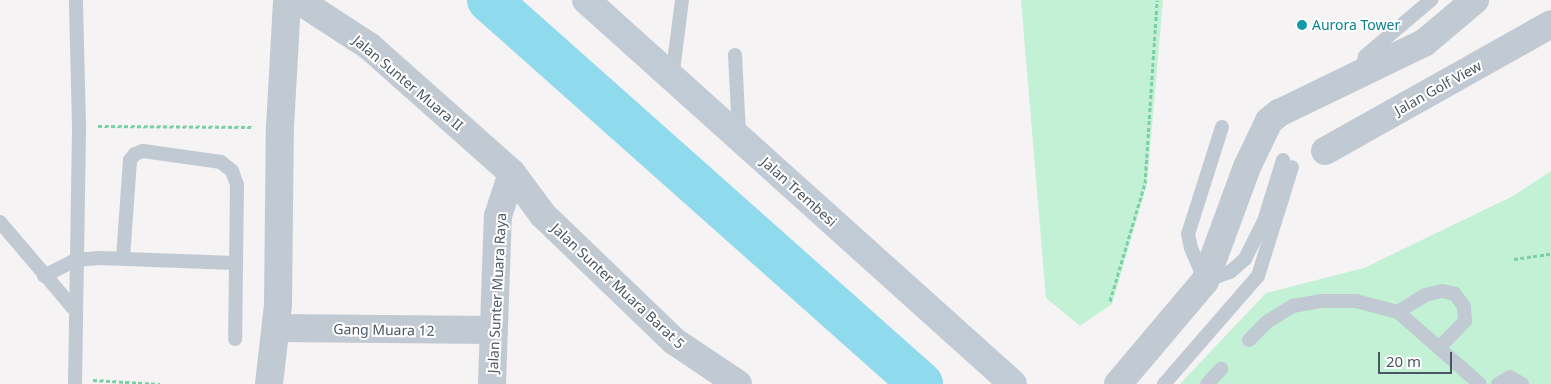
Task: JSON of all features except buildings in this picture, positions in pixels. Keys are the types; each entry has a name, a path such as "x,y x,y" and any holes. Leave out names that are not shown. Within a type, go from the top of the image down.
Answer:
{"street":[{"path":"269,384 276,328 280,127 287,0"},
{"name":"Jalan Sunter Muara II","path":"298,0 368,46 512,173"},
{"name":"Jalan Trembesi","path":"586,0 1013,384"},
{"path":"1118,384 1205,281 1247,167 1269,121 1279,113 1424,43 1475,0"},
{"name":"Jalan Golf View","path":"1325,151 1551,24"},
{"name":"Jalan Sunter Muara Raya","path":"492,384 498,216 512,173"},
{"name":"Jalan Sunter Muara Barat 5","path":"512,173 543,215 674,341 738,384"},
{"name":"Gang Muara 12","path":"276,328 493,330"}],"lane":[{"path":"75,382 79,126 76,0"},
{"path":"672,78 682,0"},
{"path":"1362,73 1364,56 1431,0"},
{"path":"735,55 739,139"},
{"path":"1164,384 1258,276 1288,163 1264,221 1245,260 1230,272 1205,281 1191,248 1188,234 1222,127"},
{"path":"123,258 130,160 142,151 221,162 232,171 237,185 234,263 235,338"},
{"path":"0,222 44,276 75,310"},
{"path":"44,276 76,260 123,258 234,263"},
{"path":"1398,312 1425,295 1443,291 1455,294 1464,307 1465,321 1440,348"},
{"path":"1249,340 1279,313 1308,303 1356,300 1398,312 1480,384"},
{"path":"1207,384 1221,369"},
{"path":"1498,384 1510,377 1522,384"}],"path":[{"path":"1110,301 1145,183 1157,0"},
{"path":"79,126 280,127"},
{"path":"1514,259 1551,254"},
{"path":"75,382 160,384"}],"green space":[{"path":"1021,0 1163,0 1147,184 1112,304 1080,326 1046,298"},
{"path":"1551,171 1551,384 1180,384 1266,293 1364,268 1513,196"}],"waterway":[{"path":"489,0 921,384"}],"place":[{"name":"Aurora Tower","path":"1302,25"}]}
